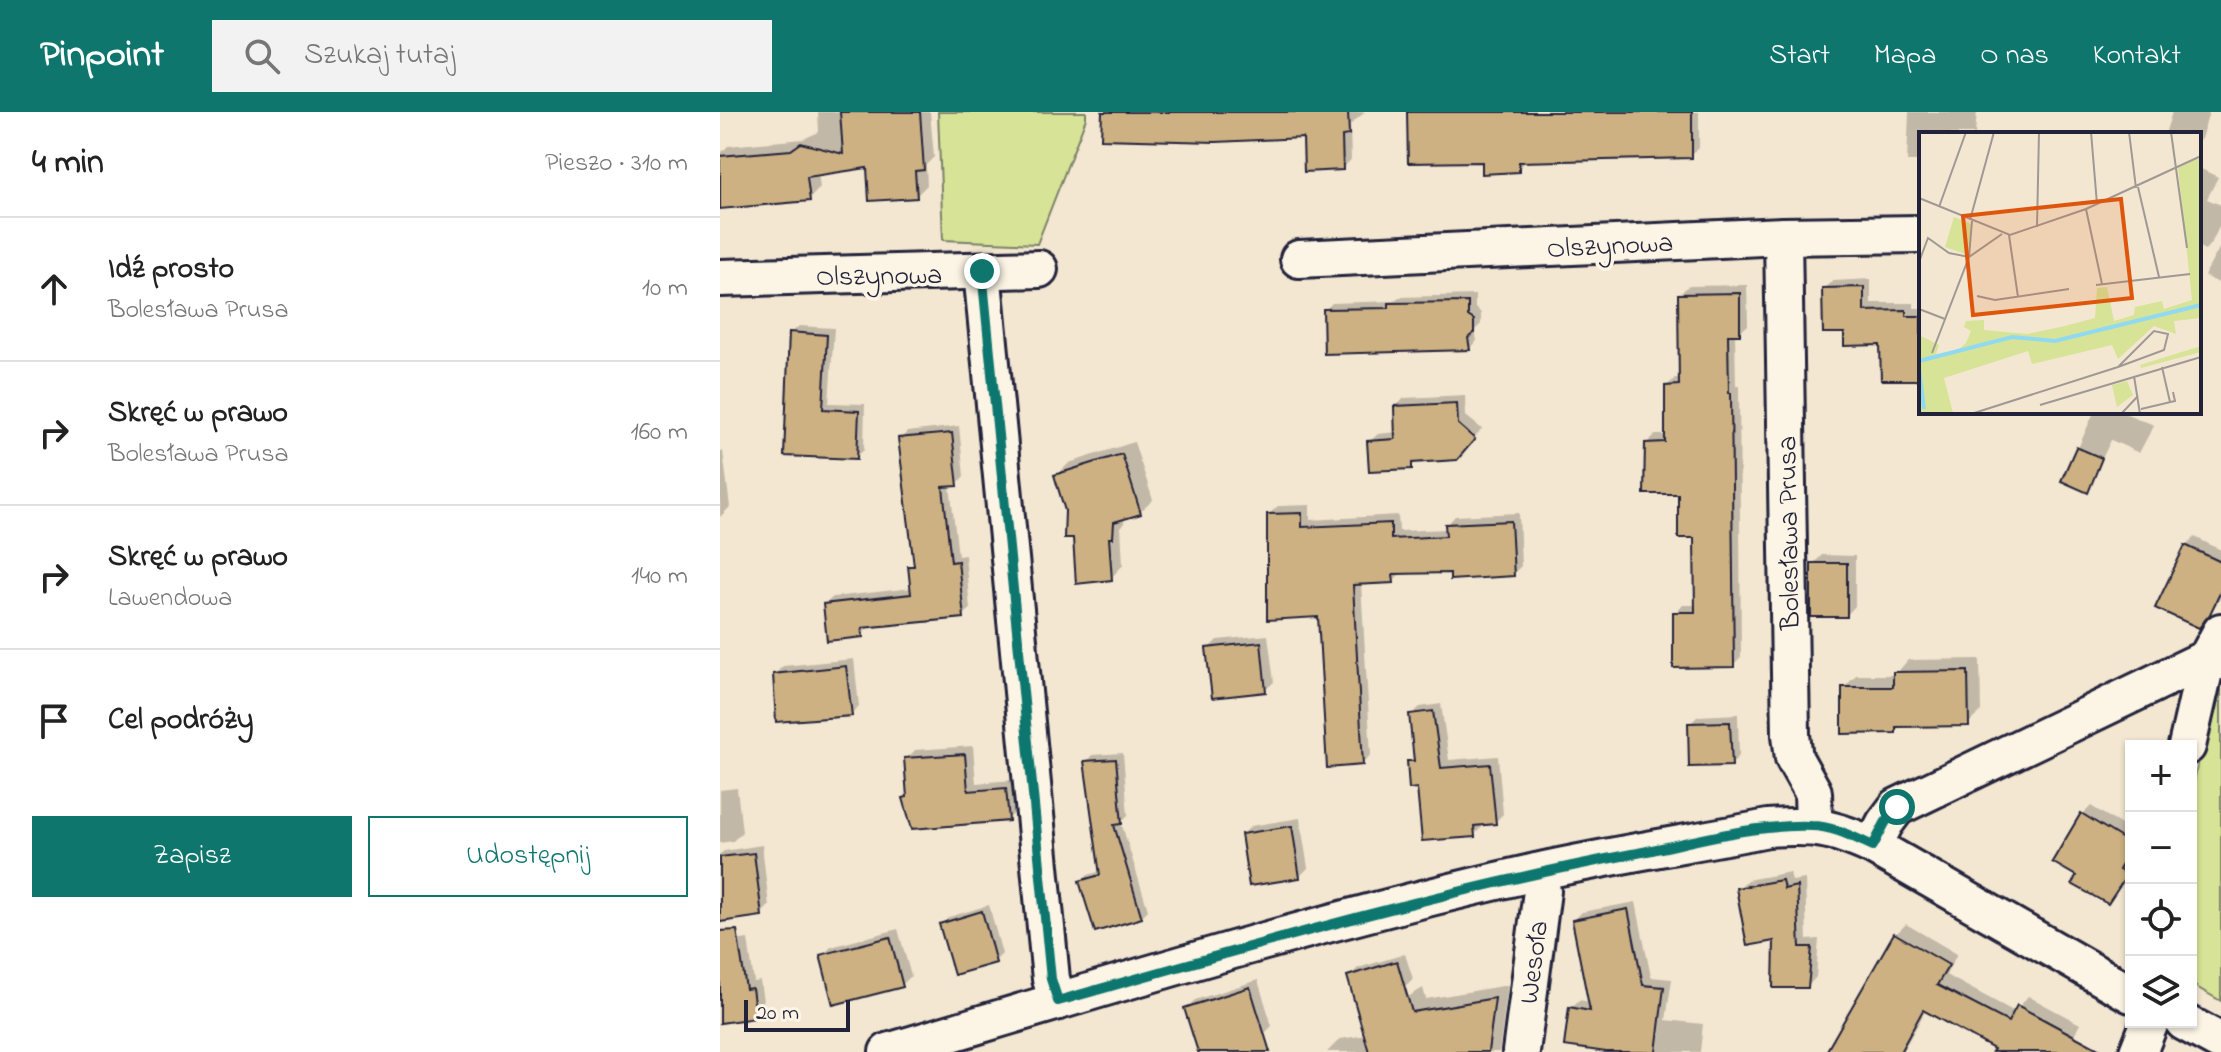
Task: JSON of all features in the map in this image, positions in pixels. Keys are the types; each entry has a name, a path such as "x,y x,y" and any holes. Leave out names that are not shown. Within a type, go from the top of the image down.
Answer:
{"street":[{"name":"Olszynowa","path":"1299,259 1783,236 1919,234"},
{"name":"Bolesława Prusa","path":"1783,236 1791,735 1794,758 1813,792 1814,826"},
{"name":"Olszynowa","path":"720,278 1039,269"},
{"path":"982,271 1051,979 1058,1001"},
{"path":"1873,846 1897,807 2216,650"},
{"path":"2189,740 2216,650"},
{"path":"888,1052 955,1042 1058,1001 1362,915 1537,872 1768,828 1814,826 1839,831 1873,846 2125,991"},
{"name":"Wesoła","path":"1521,1052 1542,891 1537,872"},
{"path":"2138,1052 2148,1028"},
{"path":"2195,1028 2221,1042"}],"green space":[{"path":"938,112 1086,112 1037,244 943,240"},
{"path":"2218,677 2221,678 2221,1001 2197,987 2197,768"}],"building":[{"path":"840,112 920,112 924,170 915,171 917,198 869,201 867,168 807,177 810,201 720,209 720,156 791,150 801,143 843,154"},
{"path":"1102,112 1348,112 1349,135 1342,136 1343,170 1304,172 1303,138 1216,142 1101,139"},
{"path":"1407,112 1692,112 1692,158 1519,162 1519,172 1482,174 1482,162 1408,163"},
{"path":"1864,287 1864,311 1906,310 1906,316 1919,316 1919,380 1881,380 1880,345 1844,346 1844,333 1823,333 1822,288"},
{"path":"1740,293 1740,335 1728,335 1734,667 1673,668 1673,612 1695,612 1694,538 1678,538 1678,494 1644,494 1645,443 1665,442 1665,386 1679,385 1678,294"},
{"path":"1468,302 1468,316 1474,320 1474,333 1468,338 1470,350 1324,354 1323,309 1389,308 1389,303"},
{"path":"789,332 827,335 823,409 859,411 857,459 784,456"},
{"path":"1457,403 1458,424 1475,439 1457,460 1412,463 1412,469 1369,471 1367,441 1395,439 1394,406"},
{"path":"952,433 958,486 943,487 951,562 958,561 964,618 862,628 863,637 827,641 823,604 911,594 908,566 914,566 898,438"},
{"path":"2076,447 2102,458 2088,493 2061,481"},
{"path":"1122,454 1141,514 1114,522 1113,538 1109,538 1112,580 1076,584 1073,538 1064,538 1065,511 1054,475"},
{"path":"1302,513 1302,527 1391,523 1391,539 1446,536 1445,524 1511,521 1514,576 1450,580 1450,573 1393,574 1394,583 1353,585 1363,765 1327,768 1318,617 1267,620 1267,514"},
{"path":"2185,545 2221,562 2221,591 2199,628 2155,608"},
{"path":"1811,563 1847,563 1847,617 1811,617"},
{"path":"1261,642 1266,692 1212,698 1206,648"},
{"path":"846,666 852,716 776,722 773,674"},
{"path":"1968,671 1969,726 1896,727 1896,733 1842,734 1842,687 1893,687 1893,672"},
{"path":"1433,711 1441,768 1490,764 1496,824 1474,826 1475,837 1422,841 1417,788 1409,789 1407,761 1414,761 1409,714"},
{"path":"1730,722 1732,766 1689,767 1688,723"},
{"path":"965,754 968,791 1006,788 1009,821 912,829 903,798 907,797 904,758"},
{"path":"1116,759 1122,824 1114,825 1142,918 1095,932 1079,881 1100,875 1084,761"},
{"path":"2081,813 2125,840 2125,860 2119,870 2125,874 2125,878 2108,904 2072,884 2076,876 2052,862"},
{"path":"1292,826 1300,878 1249,886 1241,834"},
{"path":"754,853 762,916 720,922 720,857"},
{"path":"1782,880 1784,889 1797,886 1800,947 1812,947 1808,988 1773,988 1774,941 1747,946 1736,888"},
{"path":"1628,909 1643,985 1664,987 1656,1052 1606,1052 1564,1046 1569,1007 1590,1011 1572,920"},
{"path":"982,911 996,963 954,975 939,924"},
{"path":"737,930 746,989 752,988 756,1018 720,1023 720,931"},
{"path":"1894,933 1949,965 1937,985 2008,1022 2017,1005 2104,1052 1992,1052 1994,1049 1923,1010 1900,1052 1826,1052"},
{"path":"890,937 903,987 833,1005 820,955"},
{"path":"1397,961 1412,1012 1495,998 1488,1052 1369,1052 1347,976"},
{"path":"1250,987 1270,1052 1198,1052 1184,1008"}],"route":[{"path":"982,271 1051,979 1058,1001 1377,912 1537,872 1768,828 1814,826 1839,831 1873,846 1897,807"}]}
